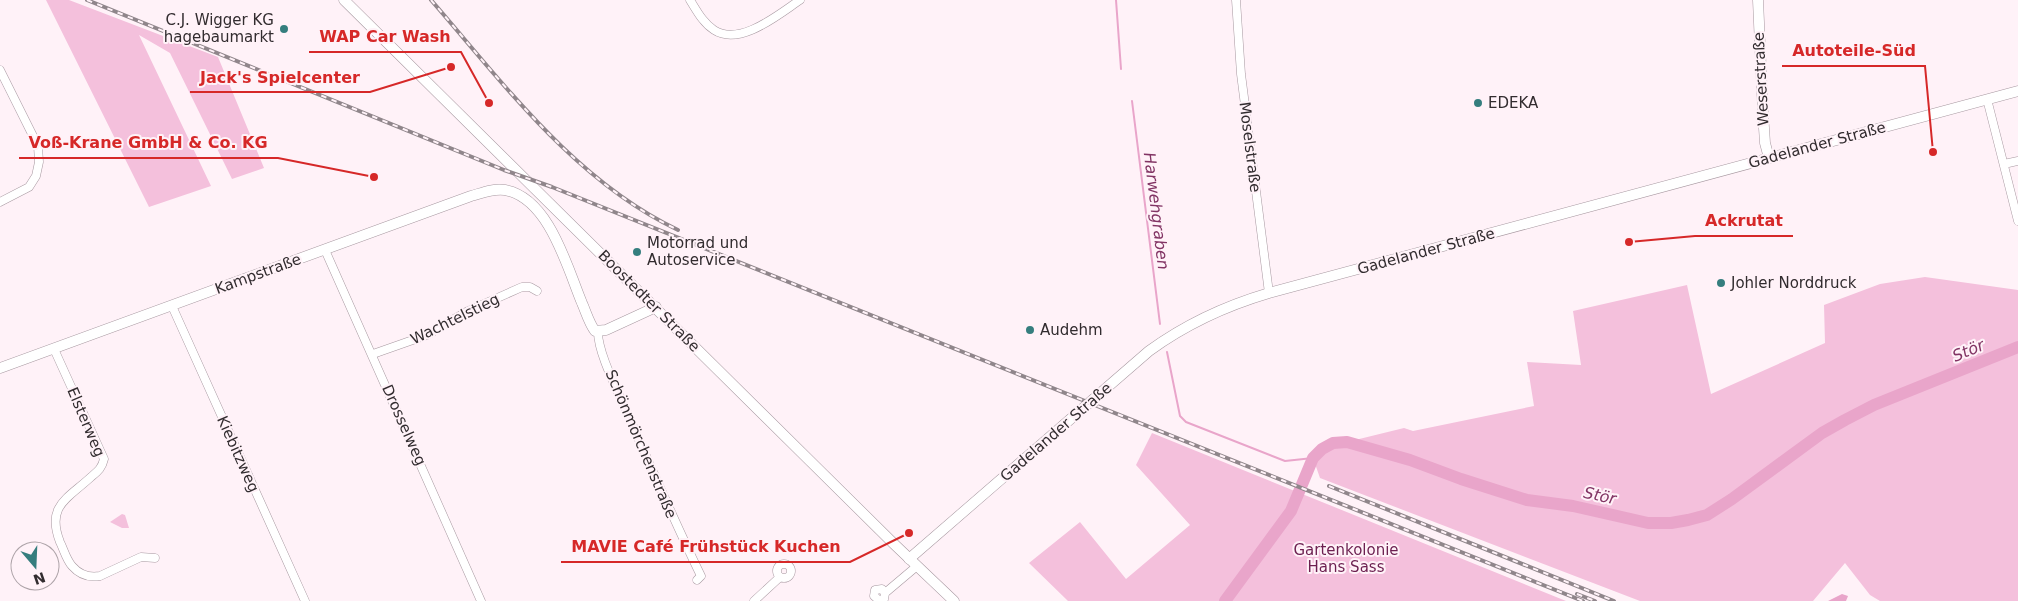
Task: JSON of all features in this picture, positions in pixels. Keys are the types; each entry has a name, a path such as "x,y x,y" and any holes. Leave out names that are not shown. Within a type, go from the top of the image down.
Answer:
{"street":[{"name":"Boostedter Straße","path":"344,0 913,563 954,601"},
{"path":"690,0 709,26 716,32 738,36 800,0"},
{"name":"Moselstraße","path":"1236,0 1241,74 1269,293"},
{"name":"Weserstraße","path":"1758,0 1763,120 1765,143 1769,158"},
{"path":"0,70 38,146 39,162 36,176 29,187 0,202"},
{"name":"Gadelander Straße","path":"913,563 1149,351 1170,336 1226,307 1269,293 2018,91"},
{"path":"1987,99 2018,221"},
{"path":"2004,164 2018,161"},
{"name":"Kampstraße","path":"0,368 484,192 499,190 518,194"},
{"name":"Schönmörchenstraße","path":"518,194 533,204 547,223 594,329 598,332 602,352 620,396 701,576 697,580"},
{"name":"Drosselweg","path":"325,250 373,354 481,601"},
{"name":"Wachtelstieg","path":"373,354 426,335 468,311 522,287 530,287 537,291"},
{"name":"Kiebitzweg","path":"172,306 305,601"},
{"path":"598,332 656,307"},
{"name":"Elsterweg","path":"54,349 104,459 100,469 64,501 56,514 56,529 67,559 77,571 100,576 140,557 155,558"},
{"path":"878,601 884,599 886,593 913,563"},
{"path":"754,601 780,577"}],"green space":[{"path":"46,0 69,0 218,57 264,168 232,179 170,53 139,35 211,186 149,207"},
{"path":"1925,277 2018,290 2018,601 1880,601 1870,595 1845,563 1813,601 1640,601 1320,478 1313,458 1322,449 1333,443 1347,442 1404,428 1413,431 1534,406 1527,362 1581,365 1573,311 1687,285 1711,394 1825,343 1824,305 1880,284"},
{"name":"Gartenkolonie Hans Sass","path":"1152,433 1566,601 1068,601 1029,563 1080,522 1126,579 1190,525 1136,465"},
{"path":"122,514 125,515 129,528 122,528 110,522"}],"shaded area":[{"path":"1842,594 1848,596 1846,601 1828,601"}],"waterway":[{"name":"Harwehgraben","path":"1116,0 1121,69"},
{"name":"Harwehgraben","path":"1132,101 1160,324"},
{"name":"Stör","path":"1225,601 1291,511 1313,458 1322,449 1333,443 1347,442 1410,460 1527,500 1573,506 1648,523 1671,523 1707,515 1822,433 1874,405 2018,347"},
{"name":"Harwehgraben","path":"1167,352 1180,416 1186,422 1285,461 1313,458"}],"railway":[{"path":"87,0 504,170 552,187 1583,601"},
{"path":"431,0 514,97 574,158 606,185 641,209 678,230"},
{"path":"1329,486 1614,601"},
{"path":"1577,594 1595,601"}],"place":[{"name":"C.J. Wigger KG hagebaumarkt","path":"284,29"},
{"name":"Jack's Spielcenter","path":"451,67"},
{"name":"WAP Car Wash","path":"489,103"},
{"name":"EDEKA","path":"1478,103"},
{"name":"Autoteile-Süd","path":"1933,152"},
{"name":"Voß-Krane GmbH & Co. KG","path":"374,177"},
{"name":"Ackrutat","path":"1629,242"},
{"name":"Motorrad und Autoservice","path":"637,252"},
{"name":"Johler Norddruck","path":"1721,283"},
{"name":"Audehm","path":"1030,330"},
{"name":"MAVIE Café Frühstück Kuchen","path":"909,533"}]}
